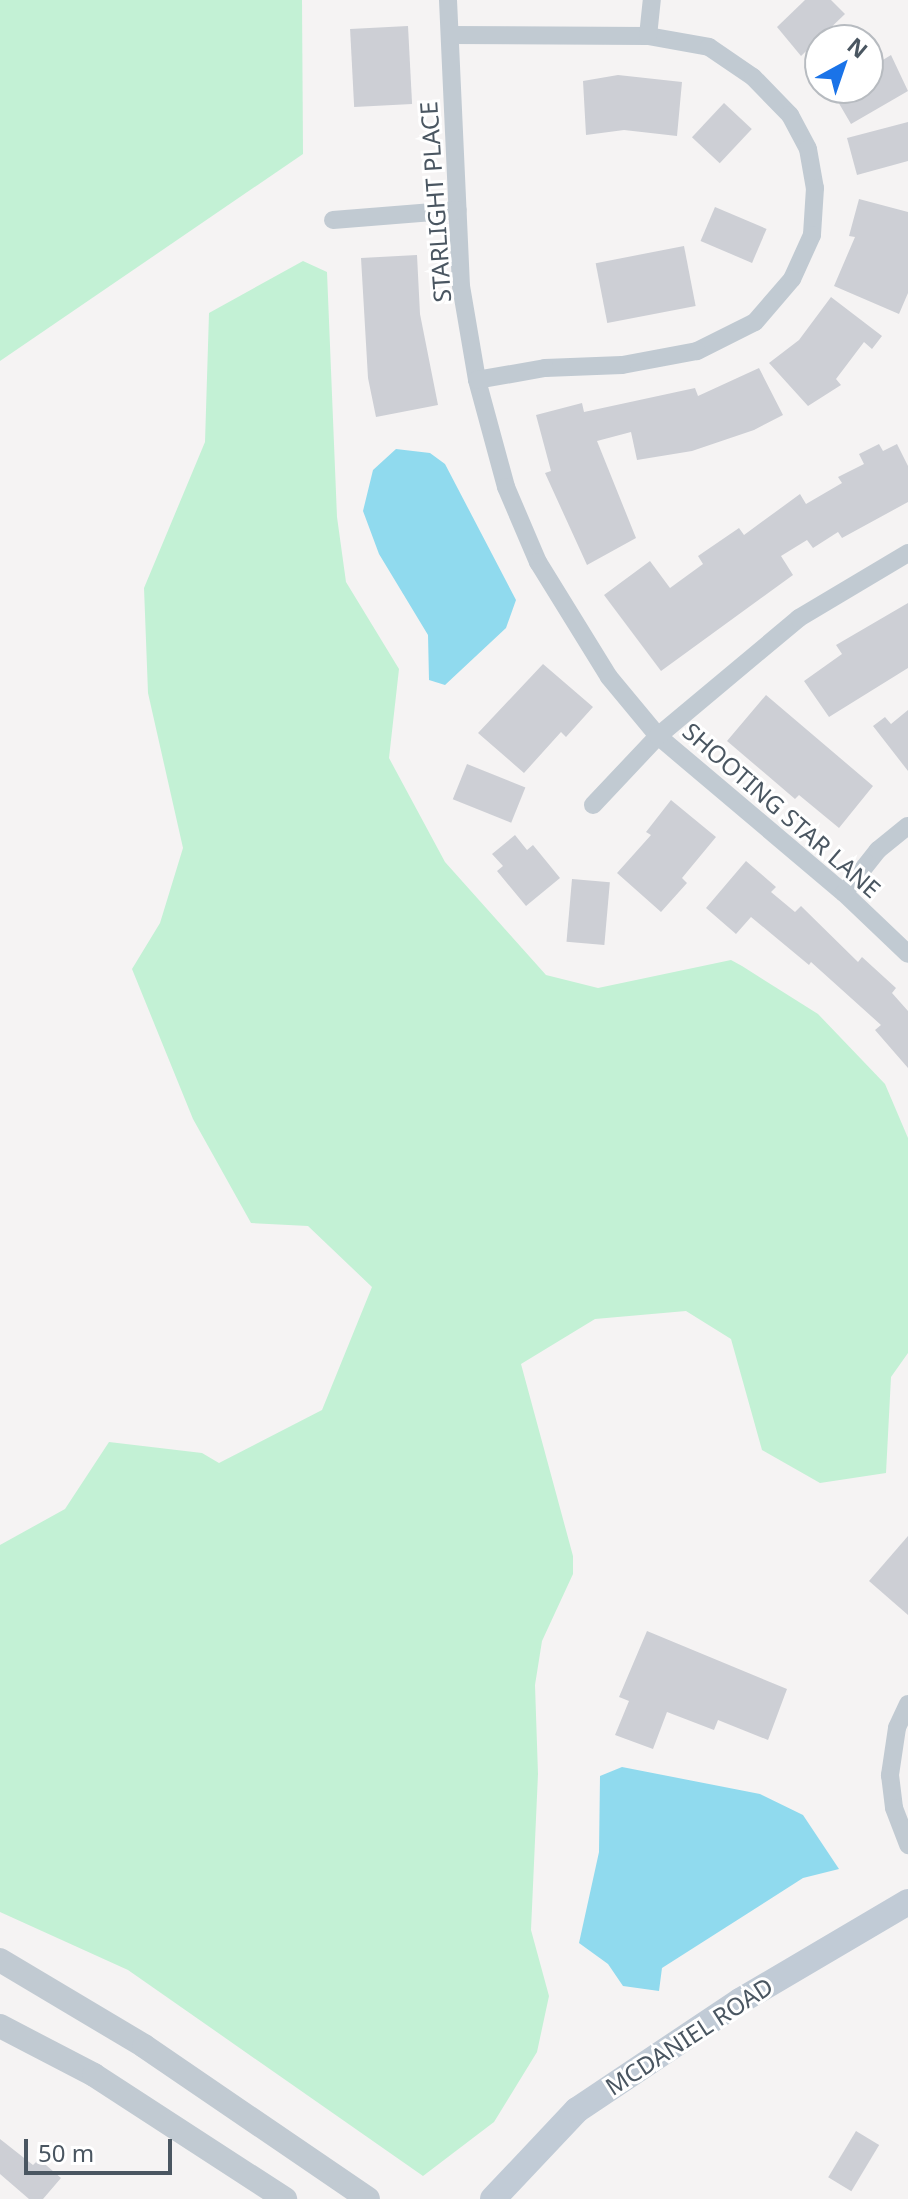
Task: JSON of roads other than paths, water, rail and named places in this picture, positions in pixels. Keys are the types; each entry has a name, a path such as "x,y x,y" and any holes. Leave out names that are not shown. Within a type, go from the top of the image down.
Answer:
{"main road":[{"name":"MCDANIEL ROAD","path":"493,2199 577,2110 740,2001 908,1902"}],"street":[{"name":"STARLIGHT PLACE","path":"448,0 461,286 477,380 506,487 538,562 609,677 658,736"},
{"path":"648,36 652,0"},
{"path":"450,35 648,36 709,47 753,77 790,115 808,149 815,188 812,235 792,279 755,322 697,351 622,365 545,368 477,380"},
{"path":"333,220 458,210"},
{"path":"593,805 658,736 799,618 908,553"},
{"name":"SHOOTING STAR LANE","path":"658,736 844,893 908,954"},
{"path":"844,893 878,850 908,826"},
{"path":"908,1704 897,1728 890,1775 894,1808 908,1845"},
{"path":"0,1960 144,2046 368,2199"},
{"path":"0,2026 94,2075 285,2199"}],"water":[{"path":"396,449 430,453 445,464 516,600 506,628 445,685 429,680 428,635 379,554 363,511 373,470"},
{"path":"622,1767 760,1794 803,1815 839,1869 803,1878 662,1968 659,1991 623,1986 608,1964 579,1943 599,1852 600,1776"}]}
